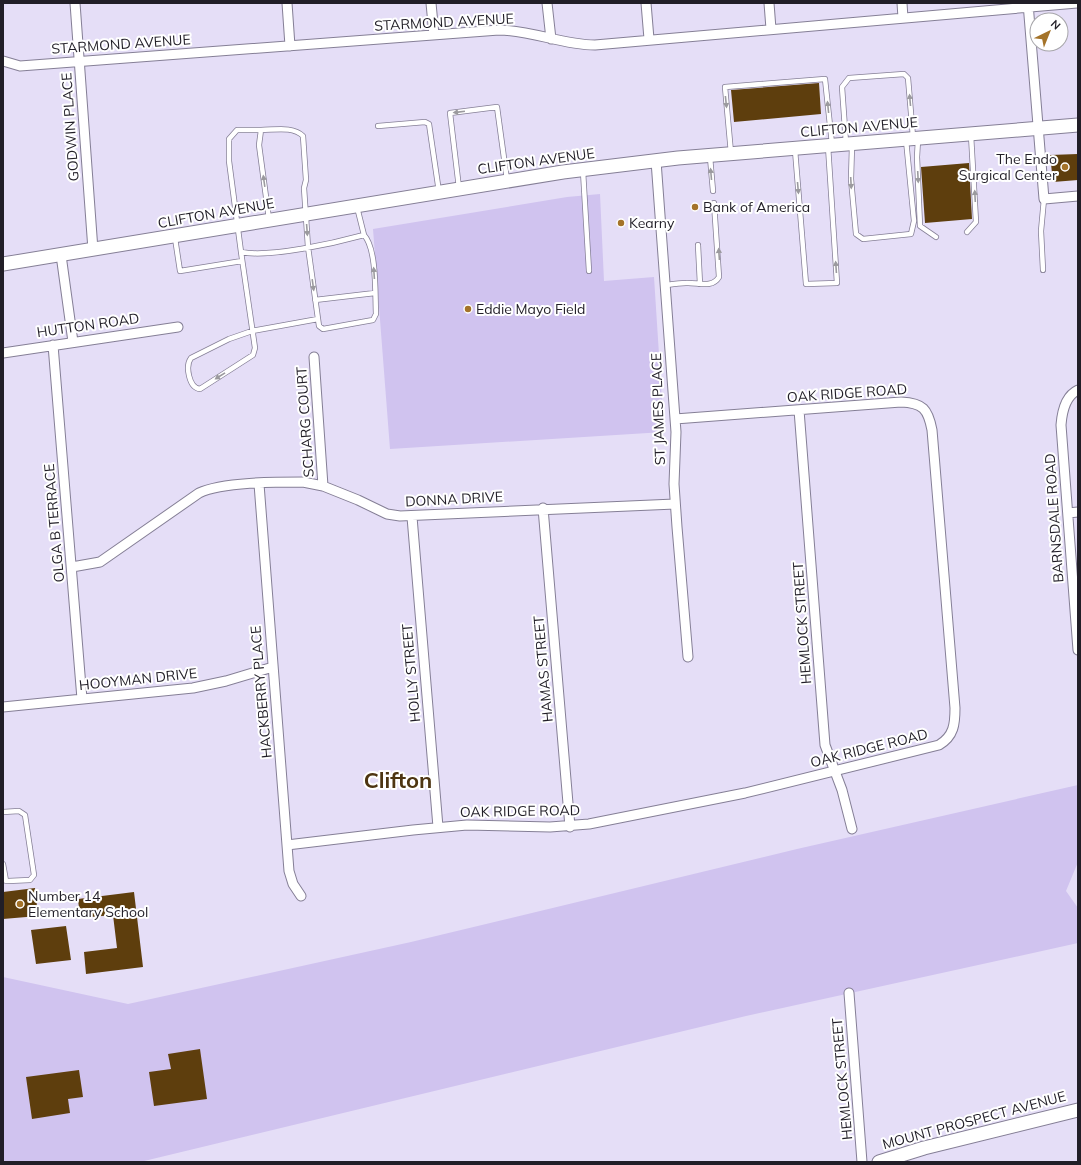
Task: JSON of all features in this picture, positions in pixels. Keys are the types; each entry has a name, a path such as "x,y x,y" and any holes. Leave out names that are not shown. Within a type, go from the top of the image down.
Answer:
{"main road":[{"name":"CLIFTON AVENUE","path":"3,264 583,169 731,154 1078,125"},
{"name":"MOUNT PROSPECT AVENUE","path":"879,1162 924,1148 1078,1110"}],"street":[{"name":"GODWIN PLACE","path":"75,3 93,250"},
{"path":"287,3 290,46"},
{"path":"431,3 434,35"},
{"path":"547,3 550,39"},
{"path":"646,3 649,39"},
{"path":"769,3 771,29"},
{"path":"902,3 903,18"},
{"name":"STARMOND AVENUE","path":"3,62 20,66 517,30 580,45 595,45 649,39 903,18 1028,5 1077,3"},
{"path":"1028,5 1044,199 1078,196"},
{"name":"ST JAMES PLACE","path":"656,161 675,419 675,504 688,656"},
{"path":"61,255 73,342"},
{"name":"HUTTON ROAD","path":"3,353 178,327"},
{"name":"OLGA B TERRACE","path":"53,345 82,699"},
{"name":"SCHARG COURT","path":"314,357 323,486"},
{"name":"BARNSDALE ROAD","path":"1078,390 1067,401 1062,419 1078,650"},
{"name":"OAK RIDGE ROAD","path":"288,845 438,827 467,825 570,827 590,824 745,793 939,744 947,740 952,733 955,722 955,708 932,430 930,420 925,409 915,403 901,402 675,419"},
{"name":"HEMLOCK STREET","path":"799,410 825,746 836,771 852,829"},
{"name":"DONNA DRIVE","path":"72,567 100,562 199,493 210,488 303,482 323,486 358,500 387,514 412,517 451,513 543,508 675,504"},
{"name":"HACKBERRY PLACE","path":"259,484 289,871 293,884 301,896"},
{"name":"HAMAS STREET","path":"543,508 570,827"},
{"path":"1068,512 1078,512"},
{"name":"HOLLY STREET","path":"412,517 438,827"},
{"name":"HOOYMAN DRIVE","path":"3,707 193,688 226,681 274,667"},
{"name":"HEMLOCK STREET","path":"849,993 862,1162"}],"lane":[{"path":"904,74 908,78 912,139 914,221 911,234 863,239 856,234 854,224 849,144 842,87 849,78 904,74"},
{"path":"731,154 724,87 825,79 837,283 806,284 795,149"},
{"path":"460,188 450,113 497,107 507,181"},
{"path":"378,126 425,122 429,124 438,192"},
{"path":"318,319 252,331 229,339 191,358 189,361 190,381 196,389 200,389 253,355 255,348 252,331 242,261 229,162 229,139 237,130 287,129 299,131 303,136 308,247 319,326 322,329 372,320 376,314 373,257 369,240 364,234 357,205"},
{"path":"262,130 259,145 269,220"},
{"path":"968,232 973,228 976,222 971,134"},
{"path":"912,139 916,157 920,226 936,237"},
{"path":"710,156 712,191"},
{"path":"583,169 589,271"},
{"path":"1043,270 1041,230 1044,199"},
{"path":"666,285 714,283 720,277 714,203"},
{"path":"241,252 252,254 308,247 364,234"},
{"path":"174,236 180,271 242,261"},
{"path":"698,245 700,284"},
{"path":"315,300 375,293"},
{"path":"3,812 19,811 25,815 34,875 30,880 8,882 6,881 3,864"}],"shaded area":[{"path":"600,194 604,281 654,277 664,432 390,449 373,229 567,197"},
{"path":"1078,785 1078,862 1066,891 1078,908 1078,943 746,1016 140,1162 3,1162 3,977 128,1004 411,942 797,849"}],"building":[{"path":"819,83 821,114 734,122 731,90"},
{"name":"The Endo Surgical Center","path":"1078,154 1078,180 1053,182 1050,155"},
{"path":"969,163 972,219 925,223 921,167"},
{"name":"Number 14 Elementary School","path":"35,888 38,916 3,919 3,892"},
{"path":"134,892 143,967 86,974 84,952 117,948 113,915 80,918 78,899"},
{"path":"66,926 71,960 36,964 31,930"},
{"path":"200,1049 207,1099 154,1106 149,1072 171,1069 168,1054"},
{"path":"79,1070 83,1097 68,1099 70,1113 32,1119 26,1077"}],"place":[{"name":"The Endo Surgical Center","path":"1065,167"},
{"name":"Bank of America","path":"695,207"},
{"name":"Kearny","path":"621,223"},
{"name":"Eddie Mayo Field","path":"468,309"},
{"name":"Number 14 Elementary School","path":"20,904"}],"district":[{"name":"Clifton","path":"398,780"}]}
